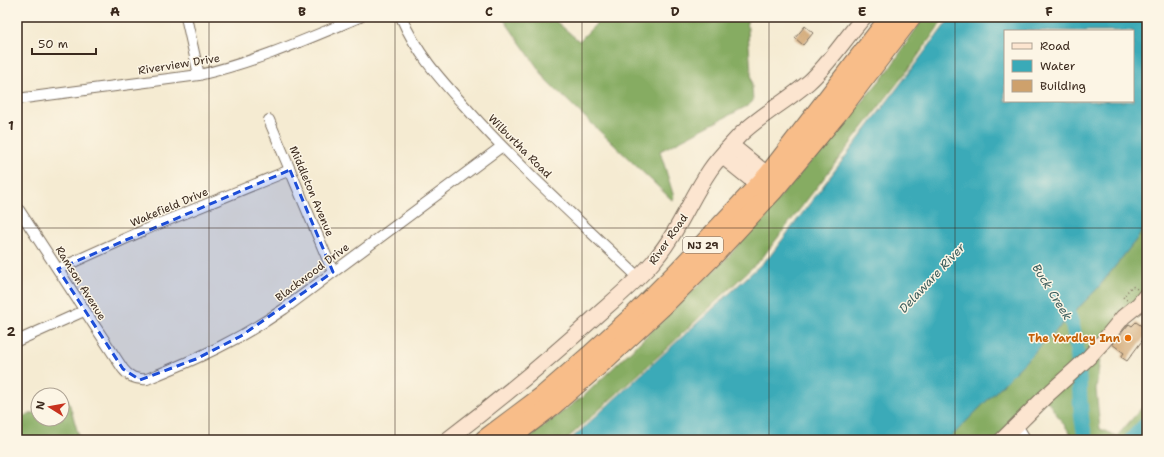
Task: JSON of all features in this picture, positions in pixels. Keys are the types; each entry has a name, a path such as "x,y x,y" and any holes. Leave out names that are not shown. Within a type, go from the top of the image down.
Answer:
{"highway":[{"name":"NJ 29","path":"507,440 552,406 613,353 713,256 890,17"},
{"name":"NJ 29","path":"484,440 544,395 635,314 842,108 911,17"}],"street":[{"path":"186,17 199,75"},
{"name":"Riverview Drive","path":"17,99 199,75 257,59 360,17"},
{"name":"Wilburtha Road","path":"401,17 418,51 433,71 501,147 638,278"},
{"name":"River Road","path":"447,440 552,355 638,278 668,243 711,168 740,136 756,122 792,97 810,81 864,17"},
{"name":"Middleton Avenue","path":"269,120 333,272"},
{"name":"Blackwood Drive","path":"122,369 127,375 133,378 146,379 196,359 263,323 501,147"},
{"path":"727,151 767,183"},
{"name":"Wakefield Drive","path":"58,269 151,227 290,170"},
{"name":"Ramson Avenue","path":"19,210 122,369"},
{"path":"1002,440 1089,357 1123,317 1140,300"},
{"path":"17,342 84,311"},
{"path":"1017,425 1026,440"}],"path":[{"path":"1147,271 1144,276 1147,278"},
{"path":"1131,285 1140,300 1122,296 1131,285"}],"highlighted area":[{"path":"290,170 333,272 241,336 196,359 140,380 123,369 58,269"}],"green space":[{"path":"502,17 551,17 579,41 603,17 747,17 753,101 749,105 660,151 674,197 672,200 547,81"},
{"path":"924,17 945,17 913,63 762,258 663,352 568,438 565,440 525,440 586,394 728,257 888,71"},
{"path":"1147,226 1147,292 1100,359 1096,389 1100,429 1117,436 1147,402 1147,440 1075,440 1045,398 1002,440 948,440 1098,288"},
{"path":"70,406 80,440 17,440 17,419 30,414 30,427 70,427"}],"water":[{"name":"Delaware River","path":"951,17 1147,17 1147,226 1098,288 948,440 570,440 770,256"}],"building":[{"path":"805,26 813,33 803,45 795,38"},
{"name":"The Yardley Inn","path":"1136,322 1147,330 1147,334 1127,361 1121,357 1124,353 1112,344 1129,324 1132,326"}],"waterway":[{"name":"Buck Creek","path":"1058,300 1069,316 1074,333 1077,348 1081,410 1086,440"},
{"name":"Buck Creek","path":"1131,440 1147,423"}],"place":[{"name":"The Yardley Inn","path":"1128,338"}]}
